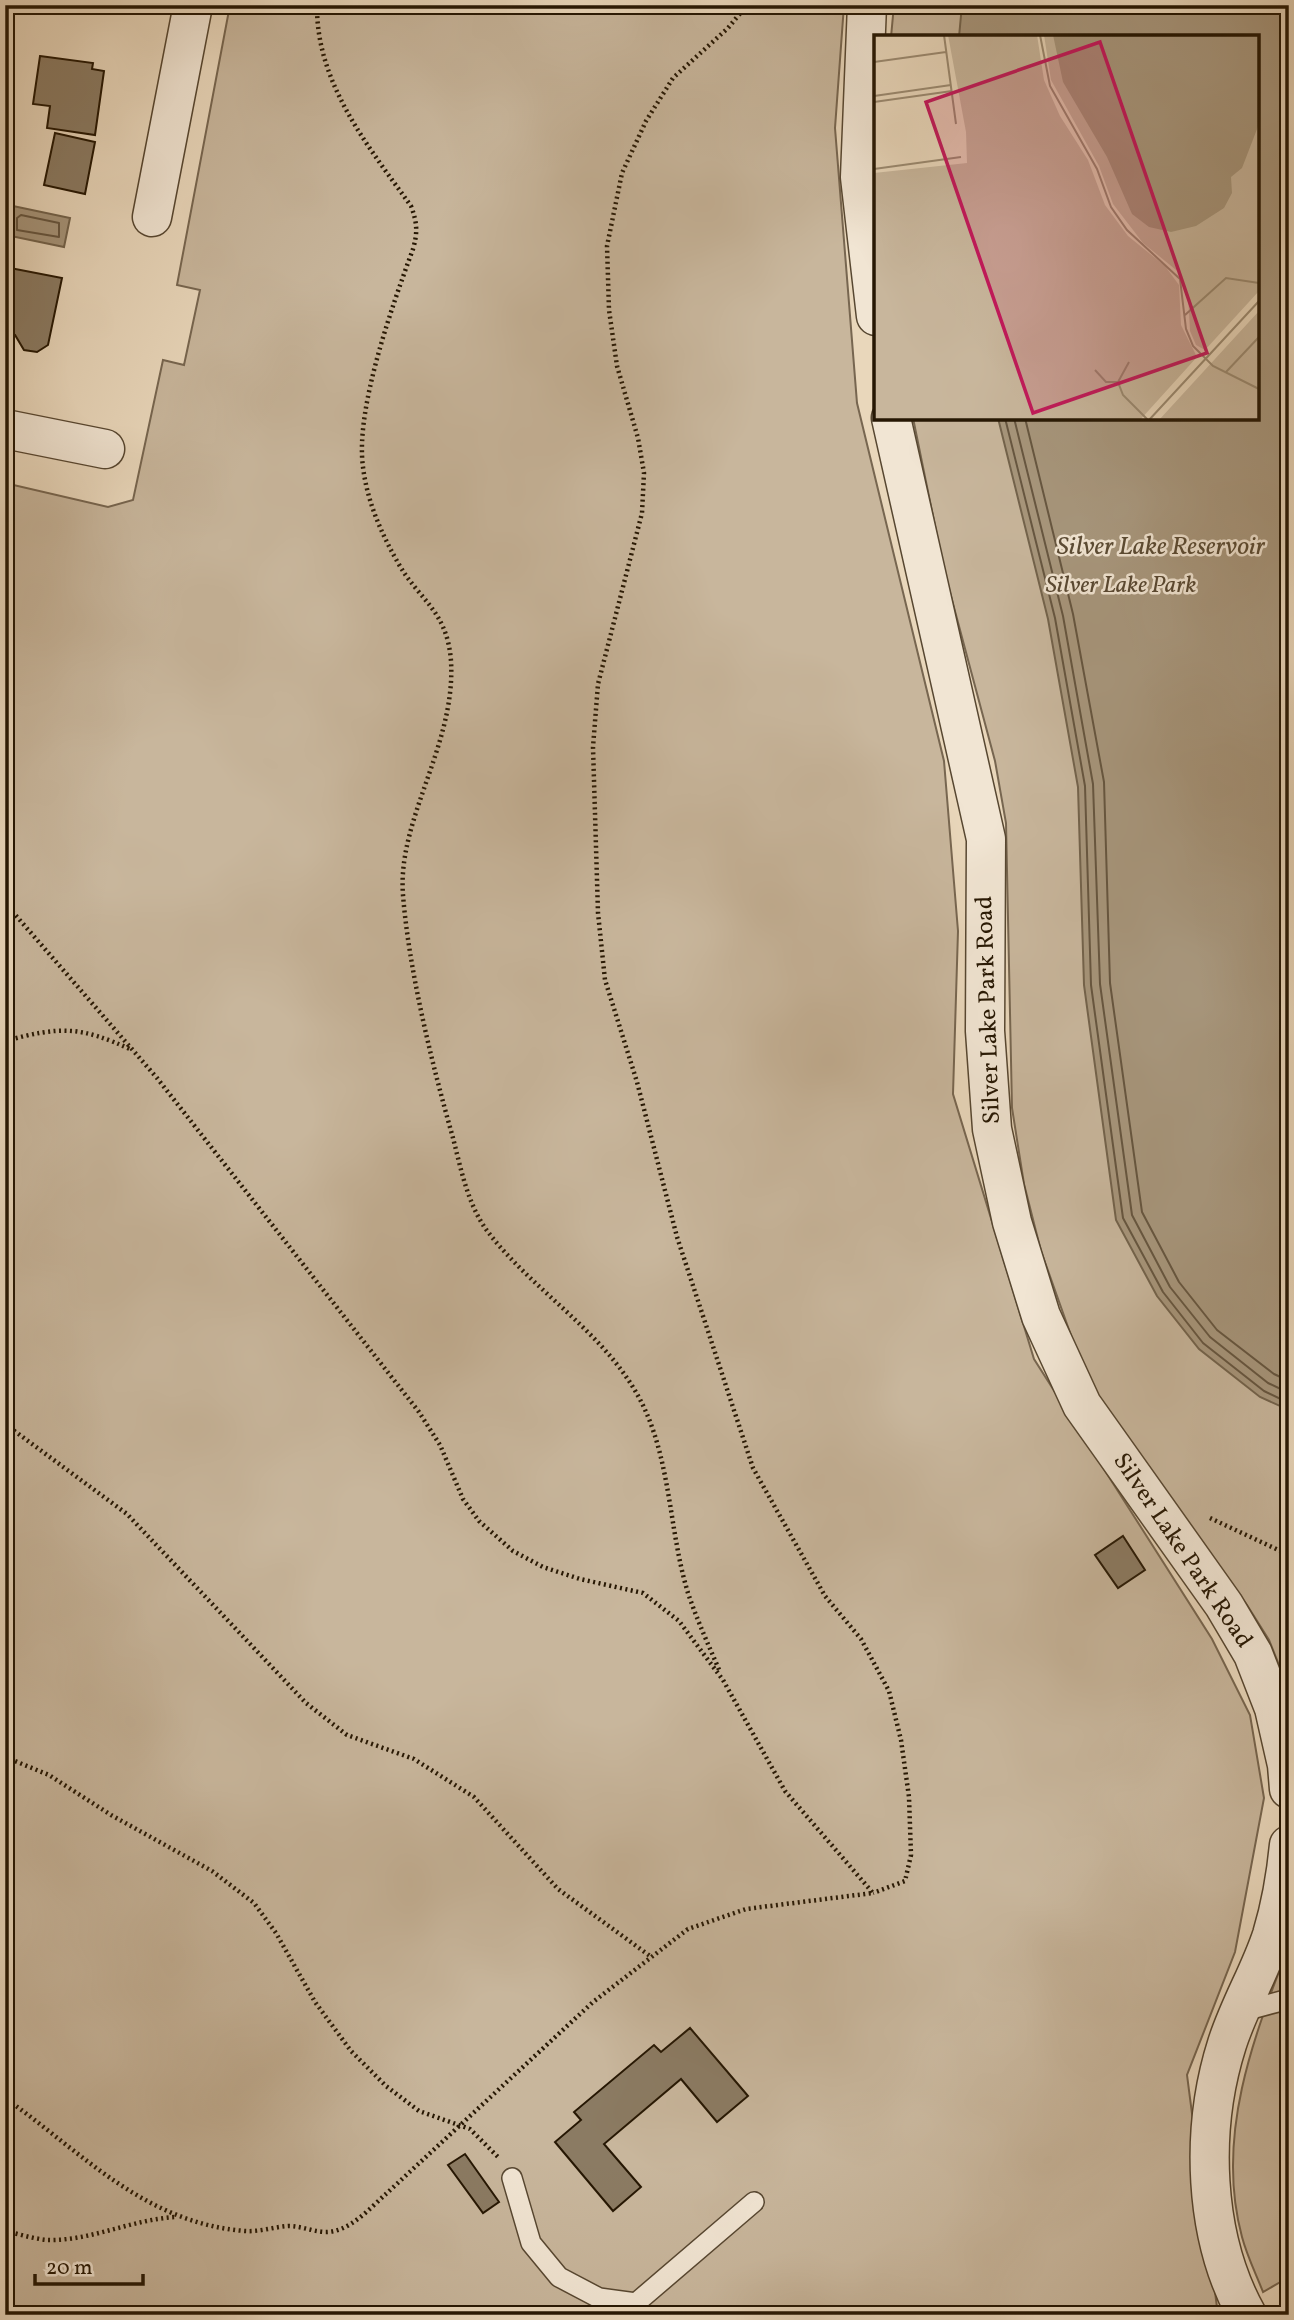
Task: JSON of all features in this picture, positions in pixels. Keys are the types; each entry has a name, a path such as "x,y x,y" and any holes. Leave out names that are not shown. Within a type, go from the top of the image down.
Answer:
{"street":[{"path":"152,217 193,5"},
{"path":"867,5 860,177 874,299"},
{"name":"Silver Lake Park Road","path":"891,420 986,839 985,1031 992,1129 1012,1222 1041,1316 1082,1405 1224,1605 1253,1654 1275,1708 1287,1765 1289,1789"},
{"path":"5,429 105,449"},
{"path":"1247,2315 1238,2298 1219,2239 1210,2174 1212,2108 1226,2045 1271,1936 1285,1881 1289,1845"}],"lane":[{"path":"1239,2012 1289,1999"},
{"path":"512,2178 531,2243 559,2277 599,2298 636,2309 754,2202"}],"path":[{"path":"317,5 322,57 335,89 349,117 411,206 418,232 379,353 365,425 362,463 369,497 384,538 402,570 439,617 451,661 444,727 407,849 403,872 409,936 440,1091 468,1193 484,1227 513,1264 606,1354 631,1385 649,1421 664,1468 688,1592 723,1680 785,1791 873,1893"},
{"path":"5,2098 87,2162 147,2203 178,2217 248,2231 302,2226 324,2232 340,2229 370,2207 593,2002 688,1929 746,1909 873,1893 905,1881 911,1855 902,1751 889,1691 861,1639 825,1596 753,1468 677,1237 640,1095 606,980 598,913 593,747 598,684 642,513 644,473 638,438 617,366 609,310 607,246 622,173 646,121 673,78 747,5"},
{"path":"5,903 134,1051 418,1412 440,1445 463,1499 479,1521 513,1550 543,1567 580,1579 620,1586 657,1602 679,1621 723,1680"},
{"path":"5,1041 66,1029 97,1034 134,1051"},
{"path":"5,1424 127,1514 306,1703 330,1723 347,1735 414,1759 474,1797 558,1889 650,1956"},
{"path":"1200,1514 1289,1555"},
{"path":"5,1757 48,1775 111,1815 212,1871 254,1903 276,1933 315,2001 351,2051 386,2086 419,2111 470,2129 498,2157 512,2178"},
{"path":"5,2231 47,2240 77,2236 151,2218 178,2217"}],"green space":[{"path":"230,5 844,5 835,128 857,403 944,761 958,931 953,1094 1034,1359 1212,1639 1250,1715 1264,1798 1235,1952 1187,2075 1218,2315 5,2315 5,483 108,507 133,500 163,360 184,365 200,290 177,285"},
{"name":"Silver Lake Reservoir","path":"894,5 1289,5 1289,1690 1269,1640 1247,1605 1124,1437 1084,1372 1041,1251 1024,1184 1012,1108 1006,823 995,761 944,570 913,420 1259,420 1259,35 891,35"},
{"path":"1289,1946 1289,2287 1284,2280 1263,2292 1242,2237 1235,2200 1233,2162 1242,2088 1251,2052"}],"water":[{"name":"Silver Lake Reservoir","path":"962,5 1289,5 1289,1410 1260,1397 1199,1349 1157,1296 1116,1220 1084,985 1078,787 1048,619 998,420 1259,420 1259,35 959,35"},
{"path":"13,206 70,218 64,247 6,235"}],"building":[{"path":"40,56 93,63 92,69 104,71 95,135 47,128 50,106 33,104"},
{"path":"55,133 95,142 85,194 44,185"},
{"path":"5,267 62,278 48,345 37,352 24,350 15,335 5,333"},
{"path":"1123,1536 1145,1570 1118,1588 1095,1555"},
{"path":"690,2028 748,2096 717,2122 681,2079 604,2144 641,2187 613,2211 555,2142 581,2120 574,2112 654,2045 661,2052"},
{"path":"465,2154 499,2202 483,2213 448,2165"}],"park label":[{"name":"Silver Lake Park","path":"1121,586"}]}
